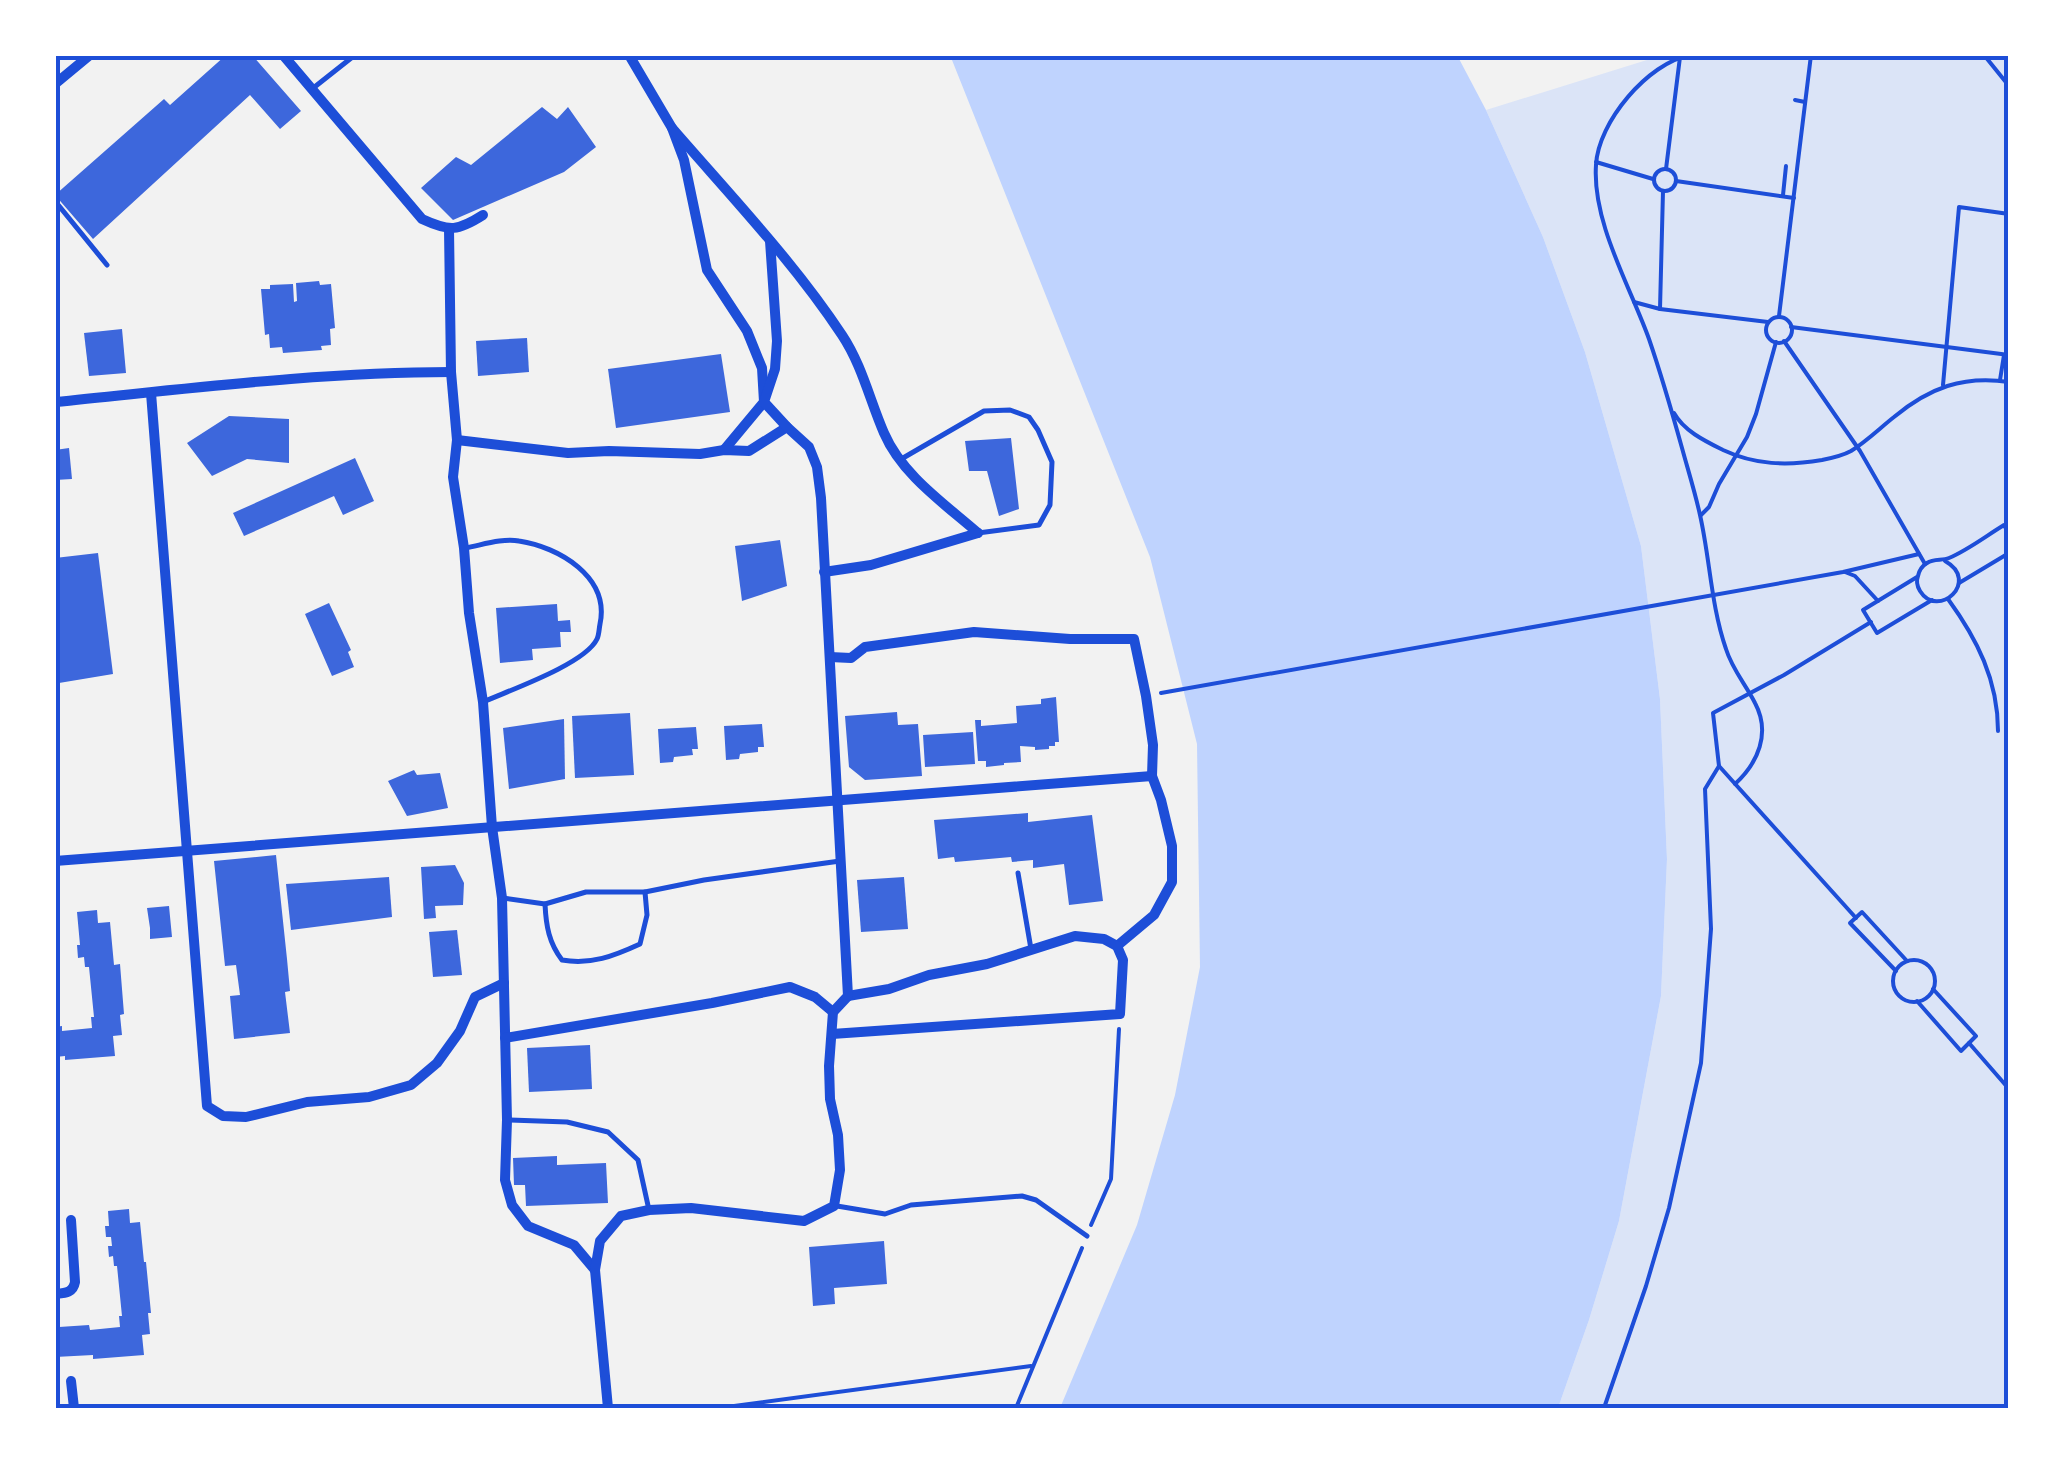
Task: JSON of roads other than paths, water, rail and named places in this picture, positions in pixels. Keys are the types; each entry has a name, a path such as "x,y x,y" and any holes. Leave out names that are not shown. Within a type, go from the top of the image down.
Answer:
{"street":[{"path":"55,84 90,55"},
{"path":"283,55 422,219 449,229 462,228 483,215"},
{"path":"629,55 672,128 684,160 707,270 747,331 762,368 764,402 808,447 817,468 848,996"},
{"path":"672,128 770,241 844,338 885,436 900,460 978,532"},
{"path":"449,229 456,440 452,477 484,702 492,827 502,898 505,1180 512,1205 528,1226 574,1245 596,1270"},
{"path":"724,450 764,402 775,368 770,241"},
{"path":"55,402 276,379 451,372"},
{"path":"150,393 208,1106 223,1116 246,1117 412,1085 437,1064 460,1031 475,998 504,983"},
{"path":"456,440 568,453 609,450 700,454 749,451 787,428"},
{"path":"824,572 871,566 978,532"},
{"path":"830,657 851,658 866,647 974,632 1134,639 1153,745 1152,776 1172,846 1172,882 1154,915 1118,946"},
{"path":"55,861 1152,776"},
{"path":"608,1408 596,1270 600,1242 621,1216 691,1208 804,1220 834,1206 840,1170 829,1066 834,1012 848,996 986,964 1075,936 1118,946 1123,960 1120,1014 832,1034"},
{"path":"505,1038 790,986 815,997 834,1012"},
{"path":"55,1294 74,1288 71,1220"},
{"path":"71,1381 74,1408"}],"lane":[{"path":"312,89 355,55"},
{"path":"55,201 108,265"},
{"path":"900,460 984,410 1010,410 1029,418 1052,462 1050,505 1039,525 978,532"},
{"path":"464,548 515,540 550,548 581,568 600,596 602,613 596,641 577,660 484,702"},
{"path":"502,898 545,904 586,892 645,892 840,860"},
{"path":"1018,873 1031,949"},
{"path":"545,904 552,948 562,960 598,961 640,944 647,915 645,892"},
{"path":"506,1120 567,1122 608,1132 638,1160 649,1210"},
{"path":"834,1206 885,1214 911,1205 1022,1196 1036,1200 1087,1236"}],"water":[{"path":"950,55 1457,55 1486,110 1543,237 1585,352 1641,546 1660,699 1667,859 1661,996 1619,1221 1558,1408 1060,1408 1137,1225 1175,1095 1200,967 1197,744 1150,557"}]}
